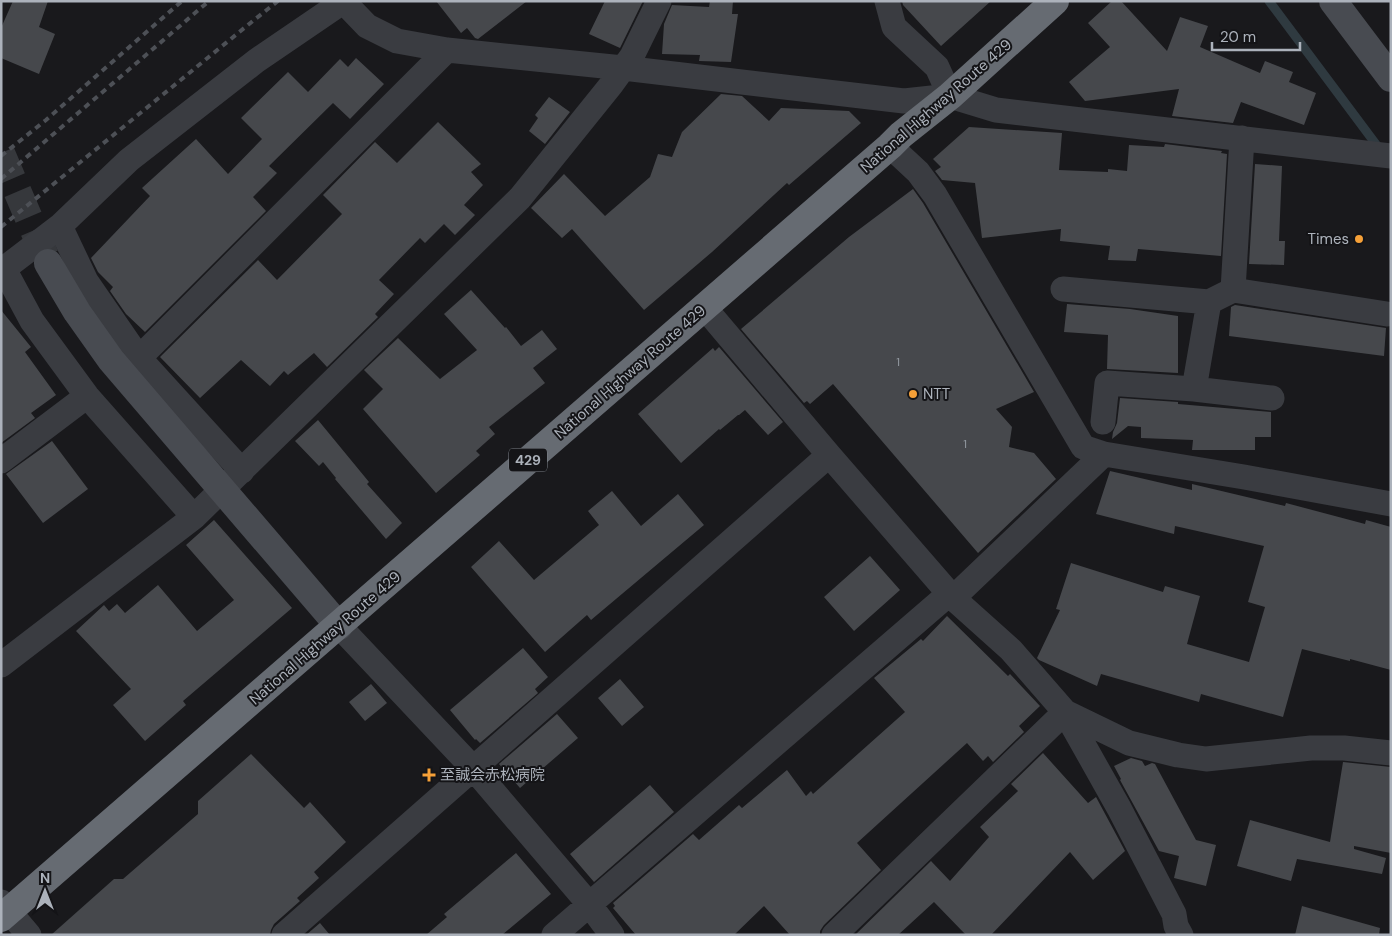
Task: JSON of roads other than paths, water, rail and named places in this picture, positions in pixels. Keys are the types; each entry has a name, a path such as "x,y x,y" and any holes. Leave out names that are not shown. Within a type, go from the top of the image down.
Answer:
{"highway":[{"name":"National Highway Route 429","path":"4,911 339,626 890,146 900,134 950,96 1055,1"}],"street":[{"path":"194,517 87,396 32,320 3,270 60,226 129,160 256,61 344,1 368,26 397,41 447,50 623,68 904,101 950,96 996,110 1379,155"},
{"path":"1,665 194,517 520,198 632,56 659,1"},
{"path":"887,1 894,27 937,67 950,96"},
{"path":"1333,1 1391,78"},
{"path":"139,358 447,50"},
{"path":"1233,290 1242,138"},
{"path":"890,146 918,172 935,195 1083,447 1104,454 1391,504"},
{"path":"60,226 86,281 139,358 242,471"},
{"path":"48,263 77,312 111,360 339,626 473,768 612,935"},
{"path":"1063,289 1208,302 1233,290 1386,314"},
{"path":"1194,389 1208,302"},
{"path":"704,307 951,595 1011,650 1065,712 1119,808 1174,914 1176,926 1181,935"},
{"path":"1103,422 1108,383 1194,389 1272,398"},
{"path":"1,461 87,396"},
{"path":"554,935 951,595 1104,454"},
{"path":"284,935 829,455"},
{"path":"1065,712 1129,743 1197,758 1206,759 1311,748 1344,748 1391,753"},
{"path":"834,935 1065,712"},
{"path":"4,911 29,935"}],"waterway":[{"path":"1269,1 1381,151"}],"tunnel":[{"path":"1,153 48,263"}],"railway":[{"path":"1,156 46,120 182,1"},
{"path":"1,179 209,1"},
{"path":"1,227 278,1"}],"place":[{"name":"Times","path":"1359,239"},
{"name":"NTT","path":"913,394"},
{"name":"至誠会赤松病院","path":"429,775"}]}
